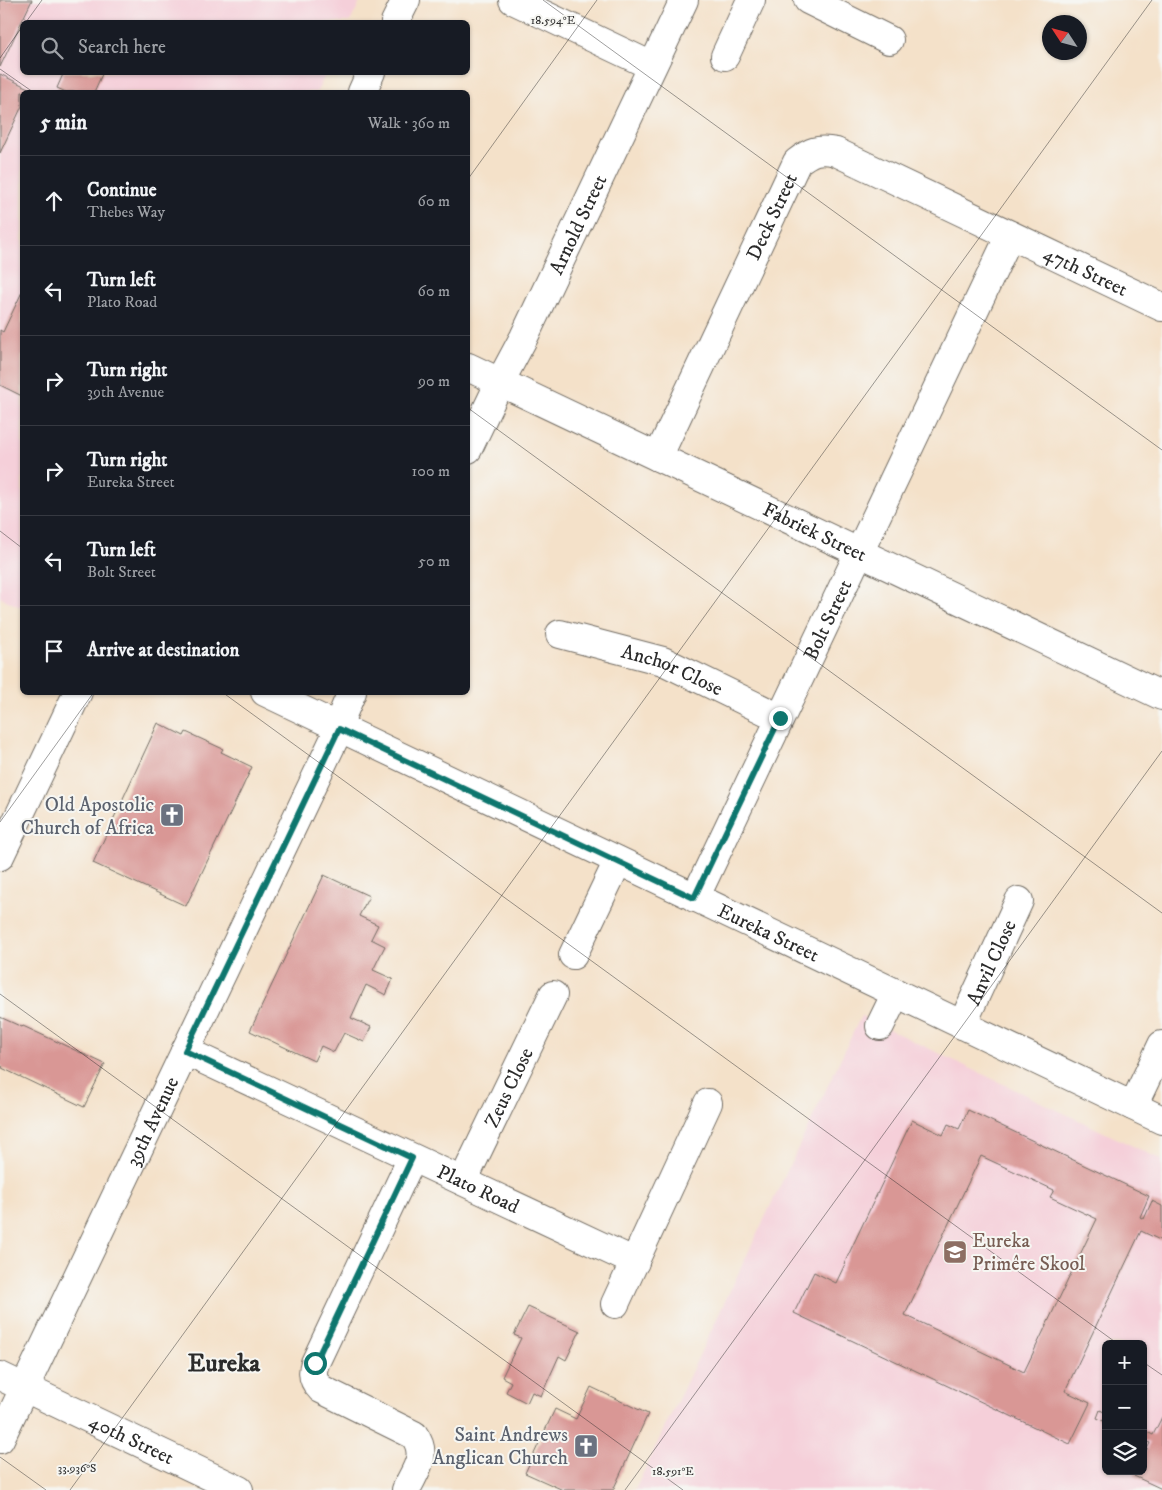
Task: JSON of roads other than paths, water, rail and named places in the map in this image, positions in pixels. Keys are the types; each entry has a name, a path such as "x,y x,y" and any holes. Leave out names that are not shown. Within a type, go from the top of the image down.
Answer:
{"street":[{"path":"396,20 406,0"},
{"path":"513,0 652,66"},
{"name":"Arnold Street","path":"500,382 524,337 684,0"},
{"path":"725,56 751,0"},
{"path":"808,0 889,40"},
{"path":"363,90 370,75"},
{"name":"Deck Street","path":"658,457 797,162 808,154 815,150 836,152 1010,235"},
{"name":"47th Street","path":"1010,235 1162,307"},
{"name":"Bolt Street","path":"694,898 1010,235"},
{"name":"Fabriek Street","path":"470,368 1162,696"},
{"path":"470,445 500,382"},
{"name":"Anchor Close","path":"560,634 663,661 780,718"},
{"path":"0,856 77,695"},
{"name":"Eureka Street","path":"271,695 1162,1120"},
{"name":"39th Avenue","path":"0,1439 339,729 351,695"},
{"path":"572,955 618,861"},
{"name":"Anvil Close","path":"962,1025 1019,901"},
{"path":"880,1026 896,993"},
{"name":"Zeus Close","path":"463,1181 553,995"},
{"path":"1134,1106 1162,1045"},
{"name":"Plato Road","path":"185,1051 635,1262"},
{"path":"615,1304 708,1103"},
{"path":"406,1490 421,1459 422,1450 420,1443 414,1435 321,1389 316,1384 312,1374 315,1363 412,1158"},
{"name":"40th Street","path":"0,1376 233,1489"}],"place":[{"name":"Old Apostolic Church of Africa","path":"172,815"},
{"name":"Eureka Primêre Skool","path":"955,1252"},
{"name":"Saint Andrews Anglican Church","path":"586,1446"}],"district":[{"name":"Eureka","path":"224,1362"}]}
